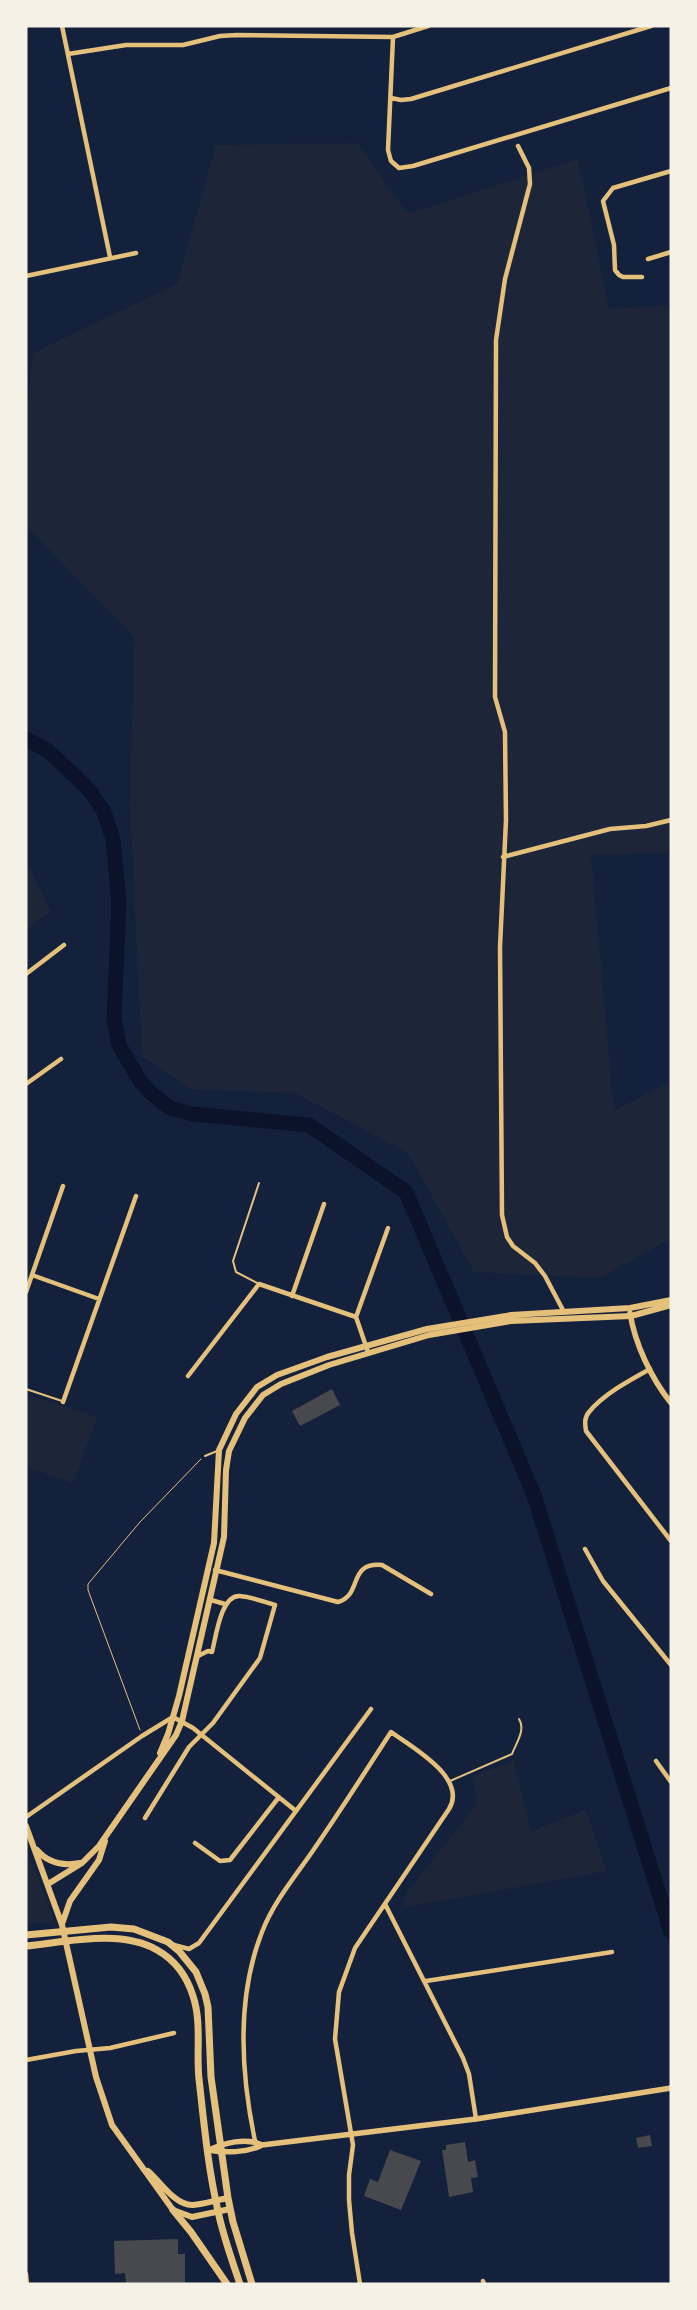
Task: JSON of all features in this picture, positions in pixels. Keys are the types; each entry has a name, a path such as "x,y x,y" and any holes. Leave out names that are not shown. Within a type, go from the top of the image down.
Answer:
{"main road":[{"path":"154,1767 173,1717 209,1568 215,1535 219,1450 236,1414 257,1387 290,1370 365,1344 511,1318 564,1312 630,1308 671,1300"},
{"path":"511,1318 630,1316 671,1305"},
{"path":"48,1884 82,1863 94,1852 176,1735 182,1722 218,1571 225,1533 229,1451 245,1418 256,1402 272,1388 281,1384 428,1332"},
{"path":"216,1502 225,1503"},
{"path":"26,1826 62,1925 90,2050 112,2125 227,2284"},
{"path":"62,1925 70,1901 99,1860 108,1833"},
{"path":"33,1845 40,1853 57,1863 68,1865 82,1863"},
{"path":"26,1935 111,1928 134,1929 168,1942 188,1961 196,1972 205,1994 211,2077 228,2198 252,2284"},
{"path":"26,1946 121,1939 146,1944 167,1956 184,1974 190,1987 196,2010 198,2078 216,2200 240,2284"},
{"path":"143,2166 180,2202 192,2205 228,2198"},
{"path":"173,2210 192,2217 230,2209"}],"street":[{"path":"62,26 110,257"},
{"path":"68,54 126,44 183,45 220,36 237,35 393,36 428,26"},
{"path":"391,98 411,99 650,26"},
{"path":"393,36 388,150 391,161 399,168 413,166 671,88"},
{"path":"518,146 529,168 530,184 504,279 496,340 495,697 505,732 506,820 500,957 504,1228 513,1246 535,1263 545,1276 564,1312"},
{"path":"642,277 623,277 615,270 614,245 603,201 612,188 671,171"},
{"path":"648,259 671,252"},
{"path":"26,274 136,253"},
{"path":"503,856 610,829 646,826 671,820"},
{"path":"26,974 64,945"},
{"path":"26,1084 61,1059"},
{"path":"26,1292 63,1186"},
{"path":"63,1402 136,1196"},
{"path":"292,1296 324,1204"},
{"path":"368,1352 356,1316 388,1228"},
{"path":"32,1275 99,1299"},
{"path":"188,1376 259,1284 356,1316"},
{"path":"630,1308 630,1316 638,1343 650,1369 671,1403"},
{"path":"650,1369 617,1390 588,1413 585,1421 586,1431 671,1541"},
{"path":"585,1549 603,1581 671,1665"},
{"path":"209,1568 338,1602 348,1598 359,1573 364,1567 372,1564 382,1565 431,1594"},
{"path":"145,1818 189,1747 213,1723 260,1658 275,1606 239,1596 230,1598 224,1604 212,1652 208,1651 198,1656"},
{"path":"211,1600 224,1604"},
{"path":"168,1942 186,1948 192,1948 199,1943 371,1709"},
{"path":"26,1817 142,1736 173,1717 202,1735 296,1810"},
{"path":"255,2141 243,2031 247,1990 256,1947 262,1930 281,1895 391,1732 423,1754 450,1782 454,1792 452,1804 355,1948 344,1976 337,2006 335,2026 336,2054 352,2134 349,2200 360,2284"},
{"path":"656,1761 671,1782"},
{"path":"195,1843 220,1861 230,1860 278,1796"},
{"path":"385,1904 426,1981 466,2067 476,2119"},
{"path":"426,1981 612,1952"},
{"path":"26,2060 110,2048 174,2033"},
{"path":"221,2148 255,2148 262,2145 476,2119 671,2088"},
{"path":"208,2150 255,2141 262,2145"},
{"path":"26,2274 27,2284"}],"lane":[{"path":"259,1183 234,1255 236,1272 259,1284"},
{"path":"26,1389 63,1402"},
{"path":"206,1456 219,1450"},
{"path":"450,1782 512,1754 522,1730 519,1719"}],"path":[{"path":"142,1736 88,1590 88,1584 140,1522 196,1463 206,1456"}],"shaded area":[{"path":"357,143 408,214 578,159 609,309 671,305 671,853 591,855 614,1111 671,1080 671,1239 599,1278 474,1272 408,1153 295,1093 190,1089 142,1056 130,806 134,637 26,526 26,420 33,353 177,284 216,145"},
{"path":"26,860 51,912 26,930"},
{"path":"26,1394 97,1417 73,1483 26,1467"},
{"path":"514,1760 531,1832 586,1809 607,1871 401,1908 407,1892 477,1804 473,1777"},
{"path":"26,1847 55,1923 26,1923"}],"building":[{"path":"332,1389 340,1405 300,1426 292,1411"},
{"path":"650,2135 652,2146 638,2148 636,2138"},
{"path":"465,2142 468,2162 475,2160 478,2177 471,2178 473,2192 449,2197 442,2150 446,2150 446,2145"},
{"path":"390,2150 421,2161 401,2210 364,2196 370,2179 378,2182"},
{"path":"178,2239 178,2254 185,2254 185,2284 126,2284 125,2273 115,2274 114,2241"}],"waterway":[{"path":"26,739 47,750 74,775 91,792 104,812 113,839 119,903 114,1019 119,1045 140,1081 152,1094 170,1108 192,1114 309,1125 406,1192 534,1495 671,1932"}]}
